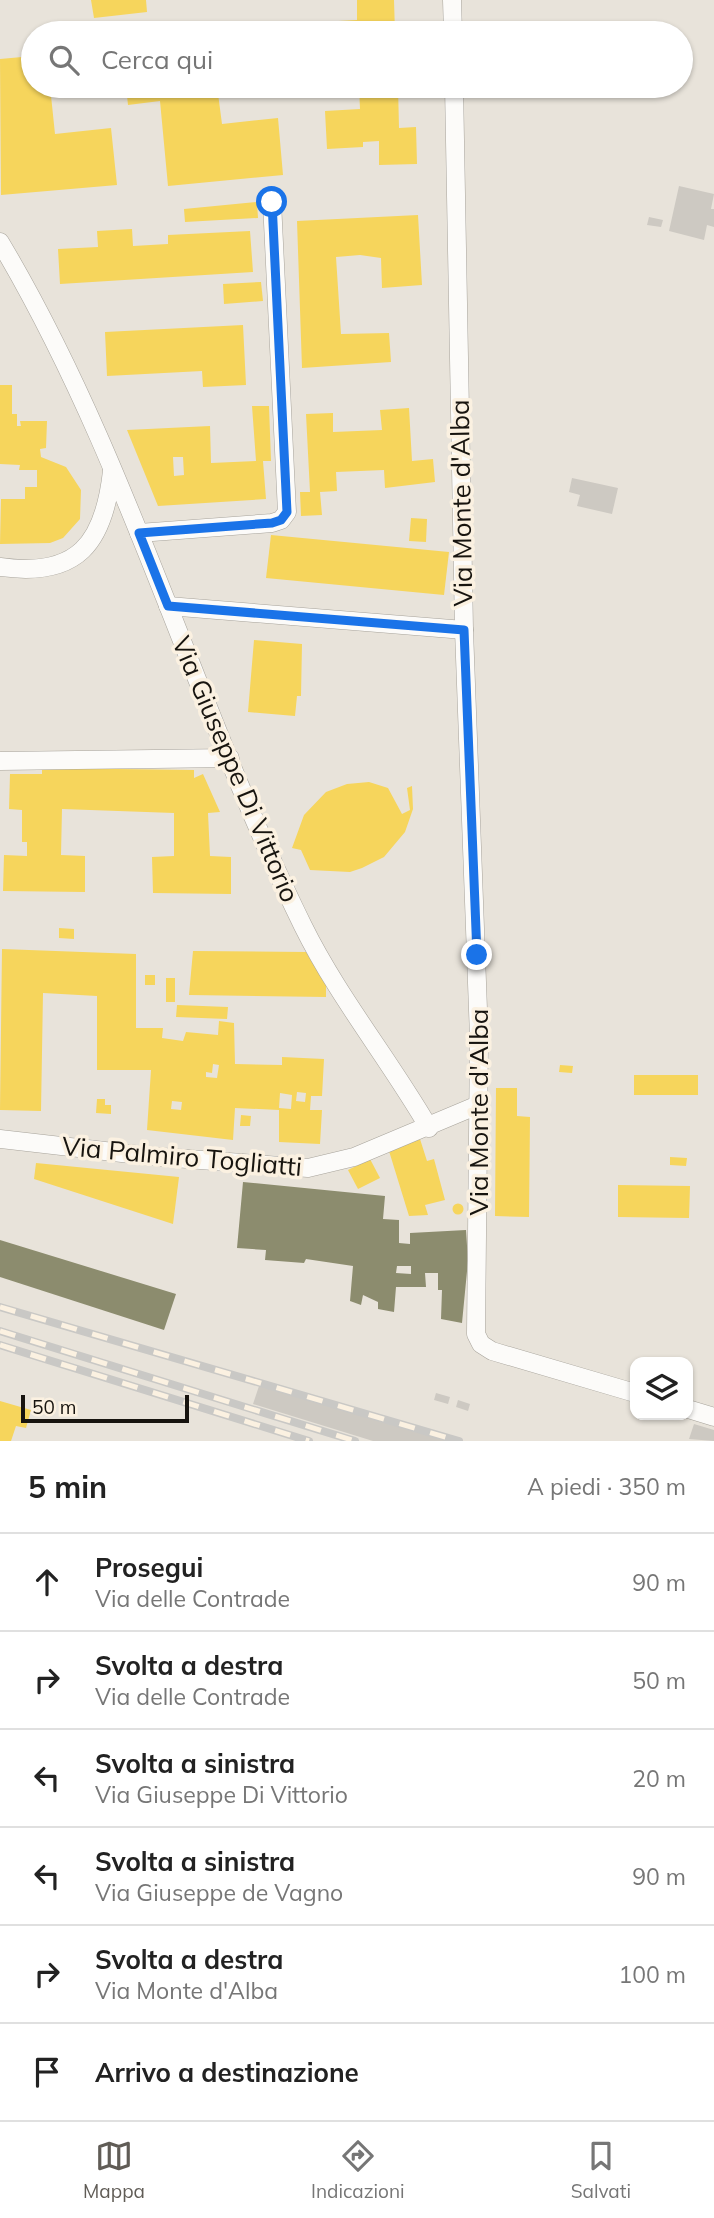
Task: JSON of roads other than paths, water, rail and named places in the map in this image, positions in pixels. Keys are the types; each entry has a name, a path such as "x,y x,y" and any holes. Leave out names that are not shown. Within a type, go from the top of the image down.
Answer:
{"street":[{"path":"452,0 453,21"},
{"name":"Via Monte d'Alba","path":"454,98 464,630 479,1023 478,1340 492,1351 630,1392"},
{"path":"139,533 272,523 281,520 287,512 272,202"},
{"name":"Via Giuseppe Di Vittorio","path":"0,242 43,322 112,468 230,758 302,925 332,981 429,1128"},
{"path":"0,566 51,566 80,552 93,538 107,510 112,468"},
{"path":"168,606 464,630"},
{"path":"0,761 230,758"},
{"name":"Via Palmiro Togliatti","path":"0,1139 148,1156 308,1168 354,1157 429,1128 478,1105"},
{"path":"693,1411 714,1417"}],"railway":[{"path":"0,1307 459,1441"},
{"path":"0,1331 355,1441"},
{"path":"0,1345 309,1441"}]}
